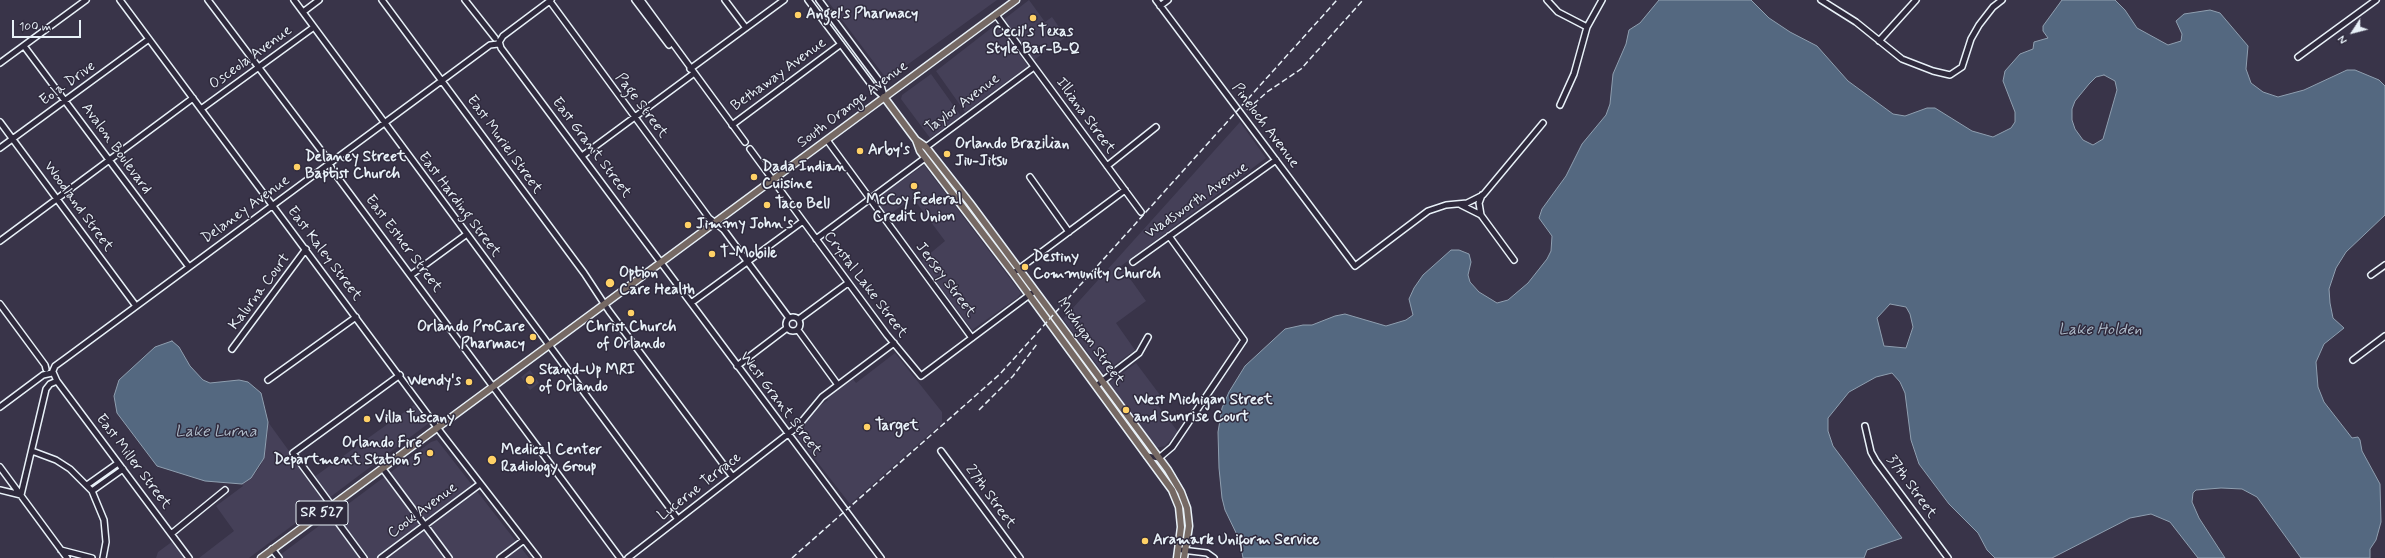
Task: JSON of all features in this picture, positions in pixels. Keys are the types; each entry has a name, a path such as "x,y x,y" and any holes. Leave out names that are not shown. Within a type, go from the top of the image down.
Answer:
{"main road":[{"name":"South Orange Avenue","path":"261,558 383,469 437,427 692,241 1016,0"},
{"name":"Michigan Street","path":"884,97 916,140 925,158 1030,295 1172,490 1179,507 1181,527 1177,558"},
{"name":"Michigan Street","path":"916,140 926,147 936,159 1020,268 1160,458 1181,492 1187,508 1189,526 1184,558"},
{"path":"925,158 936,159"},
{"path":"964,208 970,203"}],"street":[{"path":"0,63 86,0"},
{"name":"East Esther Street","path":"208,0 620,558"},
{"name":"East Harding Street","path":"294,0 677,518"},
{"name":"Osceola Avenue","path":"303,12 319,0"},
{"name":"East Muriel Street","path":"382,0 732,476"},
{"name":"East Grant Street","path":"465,0 662,263"},
{"name":"Delaney Avenue","path":"0,406 273,206 550,0"},
{"name":"Page Street","path":"550,0 709,218 724,230 789,318"},
{"path":"635,0 690,69"},
{"path":"641,0 693,74 745,142"},
{"path":"725,0 746,28"},
{"path":"690,69 784,0"},
{"name":"Michigan Street","path":"808,0 873,87 884,97"},
{"name":"Michigan Street","path":"819,0 880,82 884,97"},
{"name":"Pineloch Avenue","path":"1156,0 1355,266 1428,211 1446,205 1460,204"},
{"path":"1160,6 1168,0"},
{"path":"1547,0 1558,12 1587,27"},
{"path":"1560,105 1574,74 1587,27 1602,0"},
{"path":"1821,0 1838,9 1902,59 1914,65 1950,75 1959,70 1966,60 1971,39 1979,25 1993,7 2002,0"},
{"path":"1879,41 1916,0"},
{"path":"2298,57 2376,0"},
{"name":"East Kaley Street","path":"123,1 149,40 400,375 437,427 538,558"},
{"name":"Illiana Street","path":"996,15 1141,212"},
{"name":"Osceola Avenue","path":"202,109 314,27"},
{"name":"Eola Drive","path":"0,148 149,40"},
{"name":"Bethaway Avenue","path":"732,125 841,44"},
{"name":"Avalon Boulevard","path":"24,46 189,268"},
{"name":"Taylor Avenue","path":"926,147 1034,66"},
{"path":"582,156 693,74"},
{"name":"Osceola Avenue","path":"0,241 193,98"},
{"name":"Woodland Street","path":"0,122 136,306"},
{"path":"1481,215 1479,203 1482,195 1543,123"},
{"path":"1107,166 1156,127"},
{"name":"Jersey Street","path":"827,140 972,338"},
{"name":"Crystal Lake Street","path":"750,149 848,283 921,376 972,338"},
{"name":"Taylor Avenue","path":"816,239 925,158"},
{"name":"Wadsworth Avenue","path":"1133,262 1276,160"},
{"path":"1030,177 1069,232"},
{"path":"1013,273 1125,190"},
{"path":"1460,204 1482,195"},
{"path":"1460,204 1481,215 1514,260"},
{"path":"691,303 803,221"},
{"path":"411,275 467,234"},
{"path":"1147,456 1160,458 1172,447 1193,419 1219,374 1244,340 1169,236"},
{"name":"Kalurna Court","path":"232,349 306,249"},
{"name":"West Grant Street","path":"662,263 881,558"},
{"path":"2371,275 2385,265"},
{"path":"799,319 848,283"},
{"path":"972,338 1036,290"},
{"path":"0,304 49,370"},
{"path":"787,328 786,323 789,318 794,316 799,319"},
{"path":"268,380 356,317"},
{"path":"798,330 800,325 799,319"},
{"path":"737,366 787,328"},
{"path":"787,328 792,331 798,330"},
{"path":"798,330 838,385"},
{"path":"2353,360 2385,336"},
{"path":"1096,386 1139,353 1148,337"},
{"name":"Lucerne Terrace","path":"628,558 677,518 798,426 814,404 894,343"},
{"name":"East Miller Street","path":"49,370 189,558"},
{"path":"364,558 293,453 400,375"},
{"path":"21,495 46,389 50,384 57,381"},
{"name":"37th Street","path":"1865,426 1871,452 1876,461 1948,558"},
{"name":"27th Street","path":"941,451 1020,558"},
{"path":"32,452 56,460 70,469 92,491 104,520 106,542 103,558"},
{"path":"87,485 118,463"},
{"path":"0,467 67,558"},
{"path":"92,491 122,469"},
{"path":"383,469 449,558"},
{"name":"Cook Avenue","path":"381,558 480,484"},
{"path":"0,490 21,495"},
{"path":"171,534 225,490"},
{"path":"500,558 524,540"},
{"path":"272,549 279,558"},
{"path":"61,558 62,550"},
{"path":"62,550 92,558"},
{"path":"1178,550 1207,553 1214,558"}],"shaded area":[{"path":"827,0 997,0 889,78 885,77"},
{"path":"1029,0 1045,22 1052,17 1066,37 1034,60 1003,20"},
{"path":"994,26 998,26 1028,66 965,112 936,71"},
{"path":"931,74 961,116 930,138 901,99 902,95"},
{"path":"1240,122 1266,158 1121,266 1146,301 1116,323 1135,350 1103,373 1063,319"},
{"path":"924,165 1021,293 1017,298 972,330 921,261 945,241 913,198 887,216 877,204 876,199"},
{"path":"895,353 942,412 942,423 850,504 797,436 808,418 818,407 828,400 827,398 853,379 856,383"},
{"path":"1136,363 1163,399 1157,404 1178,432 1165,446 1156,448 1109,383"},
{"name":"Stand-Up MRI of Orlando","path":"530,370 539,383 530,390 521,377"},
{"path":"414,405 429,423 249,558 199,558 234,531 216,506 243,486 242,484 256,472 261,465 267,438 268,422 310,480"},
{"path":"437,440 529,558 276,558 431,442"},
{"path":"173,541 185,558 156,558 158,552"}],"water":[{"name":"Lake Holden","path":"1659,0 1751,0 1769,18 1790,32 1817,46 1848,81 1893,114 1905,116 1927,108 1935,108 1972,131 1993,137 2011,128 2015,122 2015,112 2003,81 2005,71 2020,54 2033,49 2034,42 2048,38 2043,31 2043,26 2062,0 2115,0 2125,10 2137,28 2168,45 2181,41 2182,34 2176,21 2184,14 2210,10 2220,13 2248,46 2246,69 2251,83 2263,92 2278,97 2304,90 2347,70 2355,70 2379,80 2385,86 2385,215 2346,252 2336,268 2329,289 2330,303 2333,318 2344,328 2324,344 2316,362 2318,387 2324,402 2352,438 2358,437 2362,451 2380,484 2381,522 2376,540 2370,549 2370,558 2301,558 2257,497 2242,489 2221,488 2196,490 2193,493 2192,502 2199,518 2225,558 2198,558 2170,522 2151,514 2130,518 2052,558 1995,558 1987,550 1978,533 1949,504 1919,464 1911,440 1905,393 1900,382 1892,373 1876,377 1849,392 1828,418 1828,431 1833,446 1902,538 1867,550 1864,558 1243,558 1240,541 1225,510 1222,498 1218,432 1222,408 1229,392 1245,366 1285,329 1303,325 1312,325 1335,316 1345,314 1386,326 1406,320 1413,315 1409,299 1414,288 1423,275 1451,250 1459,250 1469,254 1471,262 1468,275 1470,282 1479,292 1497,303 1508,300 1528,283 1547,259 1551,251 1552,236 1539,218 1542,209 1566,176 1582,144 1606,115 1610,104 1613,74 1626,44 1629,30 1640,23","holes":["2104,75 2115,81 2117,90 2103,139 2093,145 2083,140 2075,129 2072,120 2072,109 2075,101 2089,84 2096,77","1890,304 1906,307 1910,314 1913,327 1906,348 1884,346 1877,318"]},
{"name":"Lake Lurna","path":"172,341 179,347 190,366 203,380 210,383 239,380 248,382 261,393 268,422 264,458 251,478 242,484 205,481 157,466 117,413 114,396 119,380 155,347"}],"railway":[{"path":"792,558 1000,374 1337,0"},
{"path":"1247,110 1267,92 1301,69 1363,0"},
{"path":"979,410 1013,376 1037,344"}],"place":[{"name":"Angel's Pharmacy","path":"798,15"},
{"name":"Cecil's Texas Style Bar-B-Q","path":"1033,18"},
{"name":"Arby's","path":"860,151"},
{"name":"Orlando Brazilian Jiu-Jitsu","path":"947,154"},
{"name":"Delaney Street Baptist Church","path":"297,167"},
{"name":"Dada Indian Cuisine","path":"754,177"},
{"name":"McCoy Federal Credit Union","path":"914,186"},
{"name":"Taco Bell","path":"767,205"},
{"name":"Jimmy John's","path":"688,225"},
{"name":"T-Mobile","path":"712,254"},
{"name":"Destiny Community Church","path":"1025,267"},
{"name":"Option Care Health","path":"610,283"},
{"name":"Christ Church of Orlando","path":"631,313"},
{"name":"Orlando ProCare Pharmacy","path":"533,337"},
{"name":"Stand-Up MRI of Orlando","path":"530,380"},
{"name":"Wendy's","path":"469,382"},
{"name":"West Michigan Street and Sunrise Court","path":"1126,410"},
{"name":"Villa Tuscany","path":"367,419"},
{"name":"Target","path":"867,427"},
{"name":"Orlando Fire Department Station 5","path":"430,453"},
{"name":"Medical Center Radiology Group","path":"492,460"},
{"name":"Aramark Uniform Service","path":"1145,541"}]}
